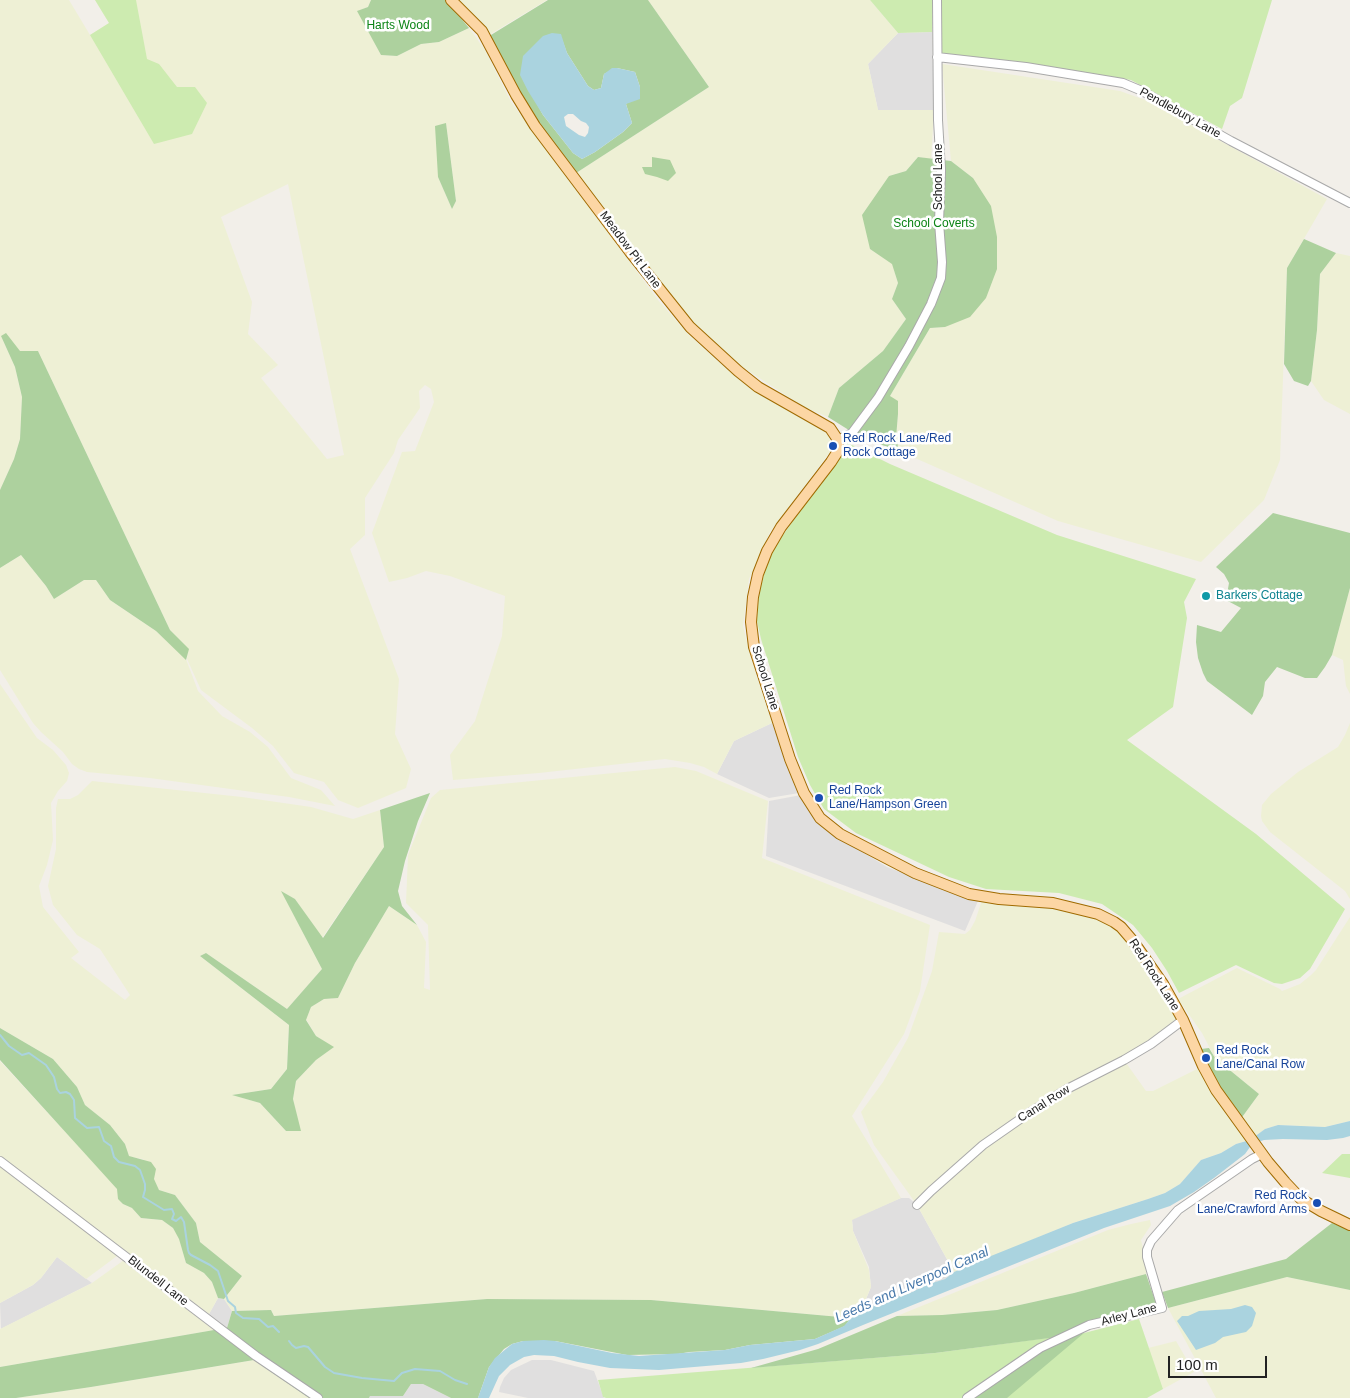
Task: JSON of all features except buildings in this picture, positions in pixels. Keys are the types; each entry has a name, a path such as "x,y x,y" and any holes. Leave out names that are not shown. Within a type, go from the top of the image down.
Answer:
{"main road":[{"name":"Meadow Pit Lane","path":"451,0 482,31 516,95 536,126 630,252 690,327 758,387 830,428 838,440"},
{"name":"School Lane","path":"820,818 804,793 790,760 754,647 751,622 753,597 758,574 767,551 781,527 831,462 838,451 838,440"},
{"name":"Red Rock Lane","path":"820,818 840,834 915,874 969,894 999,899 1053,903 1098,914 1114,922 1133,941 1163,984 1183,1020 1203,1066 1216,1090 1257,1147 1301,1199 1350,1225"}],"street":[{"name":"School Lane","path":"838,440 852,433 878,398 909,346 931,304 941,278 942,262 939,222 941,170 937,0"},
{"name":"Pendlebury Lane","path":"937,57 1026,67 1122,83 1142,91 1231,141 1350,203"},
{"name":"Canal Row","path":"917,1205 983,1145 1026,1115 1067,1089 1151,1044 1183,1020"},
{"name":"Arley Lane","path":"967,1398 1040,1348 1089,1325 1162,1308 1147,1257 1147,1250 1151,1241 1178,1210 1252,1160 1257,1147"},
{"name":"Blundell Lane","path":"0,1161 256,1356 318,1398"}],"shaded area":[{"path":"932,32 934,110 878,110 868,64 898,33"},
{"path":"772,723 799,793 769,798 717,774 734,741"},
{"path":"801,795 817,819 859,850 887,867 978,901 965,931 766,856 769,801"},
{"path":"901,1198 909,1198 917,1205 954,1272 945,1279 856,1313 866,1299 871,1287 869,1267 853,1231 852,1219"},
{"path":"57,1257 92,1283 1,1329 0,1303 33,1285 41,1278"},
{"path":"218,1298 224,1299 232,1311 227,1328 209,1314"},
{"path":"532,1360 551,1360 594,1371 604,1398 528,1398 499,1392 504,1378 511,1370"},
{"path":"411,1384 423,1384 451,1398 369,1398 370,1396 403,1396"}],"green space":[{"path":"0,0 69,0 90,35 109,23 95,0 371,0 368,7 358,11 381,55 397,56 421,44 439,42 469,28 485,50 511,102 658,300 689,335 721,364 751,388 820,428 828,435 831,443 830,452 770,532 749,579 743,626 751,659 772,723 734,741 717,774 704,767 665,759 539,773 453,780 450,755 475,721 502,636 505,596 450,576 426,571 389,582 372,533 402,452 415,451 434,402 431,389 425,385 419,391 420,408 398,440 394,453 365,498 365,535 350,549 399,679 395,734 411,769 406,788 358,808 338,800 324,782 294,773 273,746 201,690 187,659 188,649 170,630 38,351 20,351 1,336 15,367 22,397 20,439 14,459 0,490","holes":["446,123 456,201 452,209 438,177","288,184 344,455 327,459 261,378 278,365 248,334 252,302 221,217"]},
{"path":"95,0 136,0 147,59 159,64 177,87 195,87 207,103 192,134 154,144 90,35 109,23"},
{"name":"Harts Wood","path":"371,0 446,0 469,28 439,42 421,44 397,56 381,55 357,11 368,7"},
{"path":"457,0 547,0 489,35"},
{"path":"548,0 648,0 709,87 573,175 486,38","holes":["560,34 567,53 588,86 594,90 601,88 604,74 617,68 635,72 640,87 626,104 632,123 623,132 582,159 573,153 543,115 537,104"]},
{"path":"648,0 870,0 898,33 868,64 878,110 934,110 931,159 918,157 906,171 889,176 870,249 892,263 898,283 892,299 906,319 883,351 839,388 828,417 804,407 741,366 690,327 573,175 709,87"},
{"path":"870,0 933,0 932,32 898,33"},
{"path":"939,0 1272,0 1242,98 1230,106 1222,129 1131,80 941,54"},
{"path":"942,64 1120,91 1145,100 1327,199 1287,268 1280,460 1264,500 1201,562 1058,521 899,451 896,438 898,414 890,396 930,328 945,327 973,178 951,161"},
{"path":"446,123 456,201 452,209 438,177 435,126"},
{"path":"652,157 670,160 676,173 668,181 645,174 642,167 652,167"},
{"name":"School Coverts","path":"918,157 951,161 973,178 991,206 997,237 997,269 986,298 970,317 945,327 930,328 890,396 898,401 896,438 899,451 860,437 828,417 839,388 883,351 906,319 892,299 898,283 892,264 870,249 862,215 889,176 906,171"},
{"path":"1304,239 1336,253 1320,274 1317,330 1311,381 1308,386 1294,381 1284,364 1287,268"},
{"path":"1336,253 1350,256 1350,414 1324,400 1311,381 1317,330 1320,274"},
{"path":"6,333 20,351 38,351 170,630 189,649 186,660 156,631 110,600 96,580 84,580 54,599 21,555 0,568 0,490 14,459 20,439 22,397 15,367 1,336"},
{"path":"848,443 890,464 1057,535 1196,579 1184,602 1187,618 1173,707 1127,740 1256,834 1345,909 1310,969 1300,978 1282,984 1274,983 1236,965 1179,993 1152,948 1133,925 1102,904 1059,893 986,889 949,877 856,833 824,809 810,785 798,757 757,621 759,594 774,548"},
{"path":"1273,513 1350,533 1350,588 1332,655 1317,678 1305,678 1277,667 1265,682 1263,696 1252,715 1207,681 1198,658 1196,642 1197,625 1221,632 1241,608 1226,600 1229,583 1224,574 1216,567"},
{"path":"21,555 54,599 84,580 96,580 110,600 156,631 186,659 198,691 222,716 250,732 268,747 291,778 321,790 335,806 289,797 150,778 87,772 72,764 63,752 33,723 0,670 0,568"},
{"path":"1350,588 1350,694 1346,686 1343,660 1332,655"},
{"path":"0,684 37,738 53,750 66,765 69,773 67,781 51,803 53,840 47,865 39,886 43,907 79,952 71,958 125,1000 130,995 100,949 77,935 53,905 48,886 56,849 56,808 58,799 70,799 78,795 92,781 242,797 311,807 353,819 380,810 384,847 322,938 295,899 282,892 322,969 287,1009 206,953 200,956 289,1025 287,1069 271,1089 233,1095 260,1103 286,1131 300,1130 293,1099 296,1081 316,1060 333,1047 316,1036 306,1019 311,1007 324,999 338,998 355,963 389,906 417,925 426,942 424,988 430,990 428,925 406,903 408,855 431,798 440,790 675,767 696,771 768,801 762,858 930,925 920,991 904,1034 852,1116 901,1198 852,1220 853,1231 869,1270 871,1287 866,1299 856,1313 851,1318 651,1300 487,1299 274,1316 271,1310 232,1311 224,1299 242,1276 200,1242 196,1223 175,1195 159,1190 143,1159 129,1157 125,1144 110,1125 85,1105 77,1087 53,1059 0,1028"},
{"path":"1350,723 1350,899 1345,891 1270,832 1262,821 1261,816 1262,805 1271,794 1298,772 1338,747"},
{"path":"430,793 418,821 405,861 398,891 402,906 417,925 389,906 355,963 338,998 324,999 311,1007 306,1020 316,1036 334,1047 316,1060 296,1081 293,1099 301,1131 286,1131 260,1103 232,1095 271,1089 287,1069 289,1025 200,956 206,953 287,1009 322,969 281,891 295,899 323,938 384,847 380,810"},
{"path":"983,897 1034,901 1114,922 1185,1019 1124,1060 1146,1091 1153,1091 1203,1066 1240,1120 1259,1094 1215,1058 1202,1033 1178,999 1237,968 1282,991 1300,984 1316,970 1350,917 1350,1121 1325,1127 1278,1125 1265,1129 1250,1140 1236,1144 1221,1153 1201,1160 1180,1184 1165,1193 1073,1223 954,1272 917,1205 874,1145 861,1112 883,1082 908,1038 932,971 939,932 965,934 970,930 975,921"},
{"path":"0,1028 53,1059 77,1087 85,1105 110,1125 125,1144 129,1156 151,1162 156,1169 154,1179 159,1190 175,1195 196,1223 200,1242 242,1276 224,1299 218,1298 212,1282 204,1273 186,1263 179,1239 173,1228 162,1220 141,1218 132,1208 123,1204 118,1199 117,1189 0,1060"},
{"path":"1209,1048 1215,1058 1259,1094 1240,1120 1219,1089 1201,1049"},
{"path":"0,1061 118,1189 119,1199 123,1204 132,1208 141,1218 162,1220 173,1228 179,1238 186,1263 204,1273 212,1282 218,1298 209,1314 0,1157"},
{"path":"1342,1154 1350,1154 1350,1178 1322,1173"},
{"path":"0,1164 118,1253 117,1256 86,1279 57,1257 41,1278 33,1285 0,1303"},
{"path":"1150,1220 1151,1225 1141,1240 1147,1267 1146,1274 1074,1293 997,1310 942,1315 897,1316 1108,1230"},
{"path":"1332,1223 1350,1230 1350,1290 1287,1277 1168,1308 1162,1292 1286,1259"},
{"path":"124,1260 214,1330 0,1367 0,1329 92,1283"},
{"path":"1146,1274 1157,1306 1057,1337 935,1353 751,1368 818,1349 897,1316 942,1315 997,1310 1074,1293"},
{"path":"1287,1277 1350,1290 1350,1398 1216,1398 1168,1308"},
{"path":"487,1299 651,1300 851,1318 845,1326 815,1339 678,1354 627,1355 555,1341 523,1341 512,1344 504,1349 489,1367 478,1398 451,1398 423,1384 411,1384 403,1396 309,1398 254,1360 91,1387 16,1398 0,1398 0,1367 227,1328 232,1311 271,1310 274,1316"},
{"path":"1139,1319 1163,1389 1147,1398 606,1398 603,1397 598,1380 935,1353 1084,1333"},
{"path":"1084,1333 1007,1398 967,1398 1040,1348"},
{"path":"1176,1341 1194,1372 1163,1389 1148,1348"},
{"path":"254,1360 309,1398 16,1398 91,1387"}],"water":[{"path":"552,33 561,34 567,53 588,86 594,90 601,88 604,74 612,68 635,72 640,87 640,99 626,104 632,123 623,132 582,159 573,153 543,115 520,75 523,56 543,36","holes":["568,114 573,114 589,127 585,137 566,126 564,117"]},
{"path":"1350,1121 1350,1136 1343,1138 1327,1140 1283,1139 1258,1142 1214,1178 1170,1206 1104,1228 800,1350 741,1363 659,1370 610,1368 554,1356 534,1355 524,1357 510,1365 499,1376 489,1398 478,1398 489,1367 495,1358 512,1344 523,1341 555,1341 612,1353 639,1356 725,1350 750,1345 815,1339 844,1326 856,1313 945,1279 954,1272 976,1262 1073,1223 1165,1193 1180,1184 1201,1160 1221,1153 1236,1144 1250,1140 1265,1129 1278,1125 1325,1127"},
{"path":"1245,1305 1252,1307 1256,1313 1252,1326 1246,1332 1223,1337 1215,1343 1196,1350 1177,1321 1182,1316 1188,1316 1199,1311 1231,1309"}],"waterway":[{"path":"0,1035 9,1046 22,1055 29,1053 46,1065 54,1077 60,1093 66,1092 74,1100 75,1118 87,1128 99,1127 104,1141 111,1146 114,1157 119,1162 135,1166 140,1170 145,1184 143,1197 164,1210 172,1209 174,1214 172,1219 176,1221 181,1217 184,1222 189,1253 218,1271 228,1301 235,1307 236,1313 243,1318 259,1319 268,1327 273,1326 279,1332"},
{"path":"289,1341 296,1348 308,1347 325,1367 334,1373 394,1381 402,1373 415,1369 440,1371 455,1380 467,1384"}],"place":[{"name":"Red Rock Lane/Red Rock Cottage","path":"833,446"},
{"name":"Barkers Cottage","path":"1206,596"},
{"name":"Red Rock Lane/Hampson Green","path":"819,798"},
{"name":"Red Rock Lane/Canal Row","path":"1206,1058"},
{"name":"Red Rock Lane/Crawford Arms","path":"1317,1203"}],"water label":[{"name":"Leeds and Liverpool Canal","path":"912,1285"}]}
